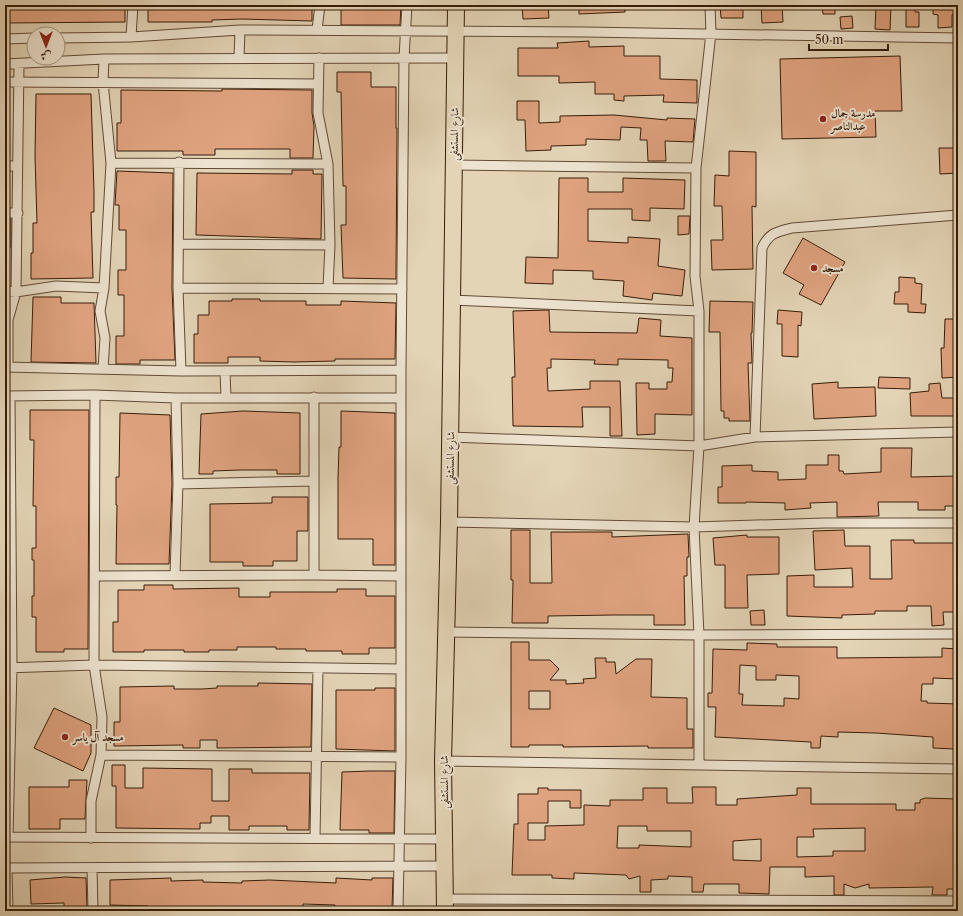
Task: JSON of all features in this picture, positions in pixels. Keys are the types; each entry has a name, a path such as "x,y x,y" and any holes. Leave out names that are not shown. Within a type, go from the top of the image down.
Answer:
{"highway":[{"name":"شارع المستشفى","path":"445,905 443,761 449,522 456,5"}],"street":[{"path":"131,37 132,5"},
{"path":"317,30 320,5"},
{"path":"398,911 401,757 401,370 404,58 407,5"},
{"path":"699,765 699,635 694,527 699,446 699,311 695,276 696,168 711,33 710,5"},
{"path":"239,58 240,30"},
{"path":"66,38 131,37 240,30 317,30 405,32 711,33 958,38"},
{"path":"5,39 26,38"},
{"path":"319,58 318,113 328,164 330,245 328,288"},
{"path":"5,64 104,59 455,58"},
{"path":"103,369 105,338 100,311 104,288 112,163 103,82 104,59"},
{"path":"19,64 16,292 8,320 7,367 181,371 401,370"},
{"path":"5,82 318,84"},
{"path":"112,163 179,162 328,164"},
{"path":"179,162 178,288 181,371"},
{"path":"454,165 696,168"},
{"path":"5,166 17,166"},
{"path":"5,213 18,213"},
{"path":"755,437 762,248 767,238 776,232 792,228 958,215"},
{"path":"179,244 330,245"},
{"path":"5,291 16,292 56,286 104,288"},
{"path":"178,288 328,288 402,290"},
{"path":"451,300 699,311"},
{"path":"225,371 226,398"},
{"path":"401,398 176,398 95,395 8,396 9,578 6,837 444,839"},
{"path":"91,838 91,801 101,755 102,717 94,665 95,395"},
{"path":"175,575 178,484 176,398"},
{"path":"314,398 314,575"},
{"path":"450,437 699,446 755,437 958,432"},
{"path":"178,484 314,482"},
{"path":"449,522 694,527 825,523 958,523"},
{"path":"95,576 401,576"},
{"path":"446,632 699,635 958,634"},
{"path":"8,668 94,665 401,669"},
{"path":"315,838 318,668"},
{"path":"101,755 401,757"},
{"path":"443,761 958,769"},
{"path":"8,911 6,868 445,866"},
{"path":"92,868 93,911"},
{"path":"445,905 958,901"}],"building":[{"path":"5,5 125,5 125,22 5,23"},
{"path":"148,5 312,5 312,21 242,19 212,20 212,22 148,22"},
{"path":"341,5 401,5 400,25 341,25"},
{"path":"522,5 548,5 549,18 523,19"},
{"path":"579,5 625,5 625,12 579,14"},
{"path":"720,5 743,5 743,18 721,18"},
{"path":"761,5 782,5 783,22 762,23"},
{"path":"822,5 835,5 835,14 823,14"},
{"path":"876,5 891,5 890,30 875,29"},
{"path":"906,5 915,5 915,12 919,12 919,27 906,27"},
{"path":"958,7 958,15 952,15 952,27 938,28 938,15 933,14 933,8"},
{"path":"852,16 853,28 841,29 840,17"},
{"path":"589,41 589,47 624,46 624,56 660,56 660,79 697,80 697,103 663,102 664,95 624,96 624,101 614,100 614,94 595,94 595,82 559,83 559,76 518,76 518,48 558,48 557,43"},
{"path":"900,56 902,111 875,111 876,137 782,139 780,59"},
{"path":"337,72 371,72 371,87 396,87 396,279 343,278 341,225 346,225 346,186 343,186 341,92 337,92"},
{"path":"222,89 312,90 312,113 314,126 313,158 290,158 290,149 215,149 215,155 183,155 183,151 117,151 117,123 121,123 121,90 222,91"},
{"path":"36,94 91,94 94,192 94,212 91,212 93,278 31,279 33,223 37,223 35,156"},
{"path":"517,101 539,101 539,123 560,122 560,116 614,115 667,120 667,118 695,119 693,142 665,141 666,161 648,161 647,140 640,140 641,128 621,127 620,140 586,139 586,145 551,146 551,150 526,151 525,120 517,120"},
{"path":"939,148 958,148 958,173 940,174"},
{"path":"729,151 756,152 756,207 752,206 753,269 712,270 711,240 723,240 722,206 714,206 715,175 729,176"},
{"path":"292,170 313,170 313,174 322,174 321,239 196,235 197,173 292,174"},
{"path":"117,171 173,173 172,288 175,360 140,360 140,364 116,364 116,336 124,336 124,295 118,295 118,270 126,270 126,230 119,230 119,205 115,205"},
{"path":"559,178 588,178 588,192 623,192 623,178 685,180 684,209 650,208 650,221 632,220 632,209 588,209 588,241 628,243 628,237 660,239 658,266 685,270 682,296 653,293 652,300 623,296 624,281 593,279 593,271 553,270 553,284 525,283 526,257 558,258"},
{"path":"678,216 690,216 689,234 678,235"},
{"path":"5,219 11,219 11,247 5,247"},
{"name":"مسجد","path":"803,238 845,262 821,305 799,294 804,285 783,273"},
{"path":"899,277 915,278 915,283 922,284 921,304 926,304 925,313 908,312 908,304 894,304 895,292 899,292"},
{"path":"33,297 61,297 61,303 94,303 96,363 31,362"},
{"path":"232,299 260,299 260,301 306,301 306,305 341,305 341,301 396,303 395,359 335,359 335,361 294,362 260,361 260,357 228,357 228,363 194,363 194,334 198,334 198,315 209,315 209,301 232,301"},
{"path":"710,301 753,302 751,333 752,363 748,363 750,421 729,421 729,418 724,418 724,411 721,411 720,332 709,332"},
{"path":"549,310 550,332 637,333 639,318 661,320 660,336 692,338 692,415 655,414 655,434 637,435 636,383 649,383 649,389 667,389 667,382 672,382 673,368 668,368 668,360 618,359 618,365 594,364 595,360 551,359 551,368 547,368 548,391 590,389 590,381 620,381 622,436 610,436 610,407 582,407 583,427 513,426 512,377 515,377 513,311"},
{"path":"778,310 802,312 801,326 798,325 798,357 782,356 782,324 777,324"},
{"path":"945,319 958,319 958,377 942,378 941,348 944,348"},
{"path":"879,377 910,378 910,389 878,388"},
{"path":"838,382 838,388 875,387 876,416 814,419 812,384"},
{"path":"940,383 942,398 958,398 958,416 911,416 910,393 929,391 929,384"},
{"path":"30,410 89,410 88,649 64,649 64,652 36,652 36,617 32,617 32,596 34,596 34,560 32,560 32,548 36,548 36,506 33,506 34,440 30,440"},
{"path":"243,411 300,413 300,474 277,474 277,470 240,470 213,471 213,474 199,474 201,414"},
{"path":"341,411 395,413 395,565 373,565 373,539 338,539 338,478 339,447 341,447"},
{"path":"120,413 170,415 172,484 169,564 116,564 116,477 119,477"},
{"path":"881,448 912,448 911,477 958,476 958,506 945,506 945,510 918,510 918,502 878,502 879,516 837,517 837,502 810,503 811,508 785,510 785,503 718,503 718,487 722,487 722,466 752,465 752,471 778,472 778,480 806,479 806,465 828,465 828,455 839,455 839,471 843,471 844,474 881,472"},
{"path":"272,497 308,497 308,531 297,531 297,561 273,561 273,566 243,566 243,562 210,562 210,504 272,503"},
{"path":"511,530 530,530 530,583 552,583 551,532 612,532 612,537 688,534 689,557 687,557 687,576 684,576 685,625 654,625 654,615 548,616 548,623 512,623 513,580 511,580"},
{"path":"844,530 845,546 870,546 870,579 892,579 891,540 914,540 914,543 958,543 958,612 943,612 944,625 932,626 931,606 907,606 907,611 875,611 875,614 842,615 842,618 787,616 787,576 814,575 814,587 853,587 852,568 815,570 813,531"},
{"path":"747,535 747,537 779,537 779,574 747,575 748,608 725,608 725,565 715,565 713,538"},
{"path":"144,585 173,585 173,589 239,588 239,597 270,597 270,592 337,592 337,589 366,589 366,596 395,596 395,648 369,648 369,654 342,654 342,651 306,651 306,649 276,649 276,647 237,647 237,650 209,650 209,652 184,652 184,650 144,650 144,652 113,652 113,622 118,622 118,590 144,590"},
{"path":"764,610 765,625 751,625 750,611"},
{"path":"511,642 529,642 529,660 550,660 559,669 550,680 566,680 566,684 584,683 583,679 596,678 595,658 606,658 606,662 615,662 616,674 636,659 652,659 651,697 687,698 687,729 693,729 693,748 648,748 648,746 563,747 563,745 529,745 529,747 511,747","holes":["529,691 550,691 550,709 529,709"]},
{"path":"747,643 777,644 777,647 837,647 837,658 942,657 942,648 958,649 958,679 933,678 933,684 922,684 921,701 927,701 927,703 958,704 958,727 954,726 954,749 933,748 933,737 876,733 838,732 838,737 821,736 820,748 811,748 811,742 715,737 716,707 708,707 708,693 712,693 713,649 747,650","holes":["740,665 756,666 756,680 776,680 776,675 799,676 799,699 784,698 784,706 742,705 743,694 739,694"]},
{"path":"258,683 312,684 311,747 217,748 217,740 200,740 200,748 183,748 183,745 114,746 114,722 120,722 120,687 174,686 174,689 202,689 217,688 217,686 258,686"},
{"path":"375,688 395,688 395,751 336,749 336,690 375,690"},
{"name":"مسجد آل ياسر","path":"54,708 91,725 91,753 83,771 34,748"},
{"path":"112,765 125,765 125,788 143,788 143,768 212,769 212,801 229,801 229,769 252,769 252,773 310,773 309,830 287,830 287,826 249,826 249,830 229,830 229,816 211,816 211,823 200,823 200,829 116,828 116,786 112,786"},
{"path":"395,771 394,833 369,833 369,830 340,830 342,772"},
{"path":"69,780 87,780 85,819 60,819 60,829 29,829 29,787 69,787"},
{"path":"692,787 716,787 716,805 737,805 737,799 797,795 797,788 811,788 811,804 896,804 896,810 915,810 915,803 920,803 920,800 925,798 958,799 958,889 947,889 947,895 932,895 933,887 869,888 869,884 855,888 844,884 844,895 834,895 834,876 805,877 805,867 770,867 769,894 739,893 739,884 704,884 703,892 692,892 692,877 668,876 668,879 651,880 651,892 640,892 640,876 629,879 626,875 574,873 574,879 552,878 552,875 512,875 514,824 518,824 518,794 538,794 538,788 548,788 548,790 581,790 581,808 570,808 570,801 548,801 548,823 528,823 528,840 545,840 545,826 584,825 584,805 610,806 610,800 643,800 643,788 667,788 667,803 693,803","holes":["618,826 647,826 647,831 691,831 691,847 639,845 639,848 617,848","865,828 865,851 833,851 833,856 797,857 797,837 814,837 813,829","761,839 761,861 733,860 733,841"]},
{"path":"65,877 86,878 87,910 64,910 64,903 31,904 30,880"},
{"path":"171,878 171,881 203,880 203,882 242,883 242,881 270,880 336,883 336,878 372,880 372,878 393,878 392,909 367,908 367,911 334,910 335,905 303,904 303,911 272,911 272,908 178,911 178,908 148,909 148,906 110,905 110,880"}],"place":[{"name":"مدرسة جمال عبدالناصر","path":"823,119"},
{"name":"مسجد","path":"814,268"},
{"name":"مسجد آل ياسر","path":"65,737"}]}
